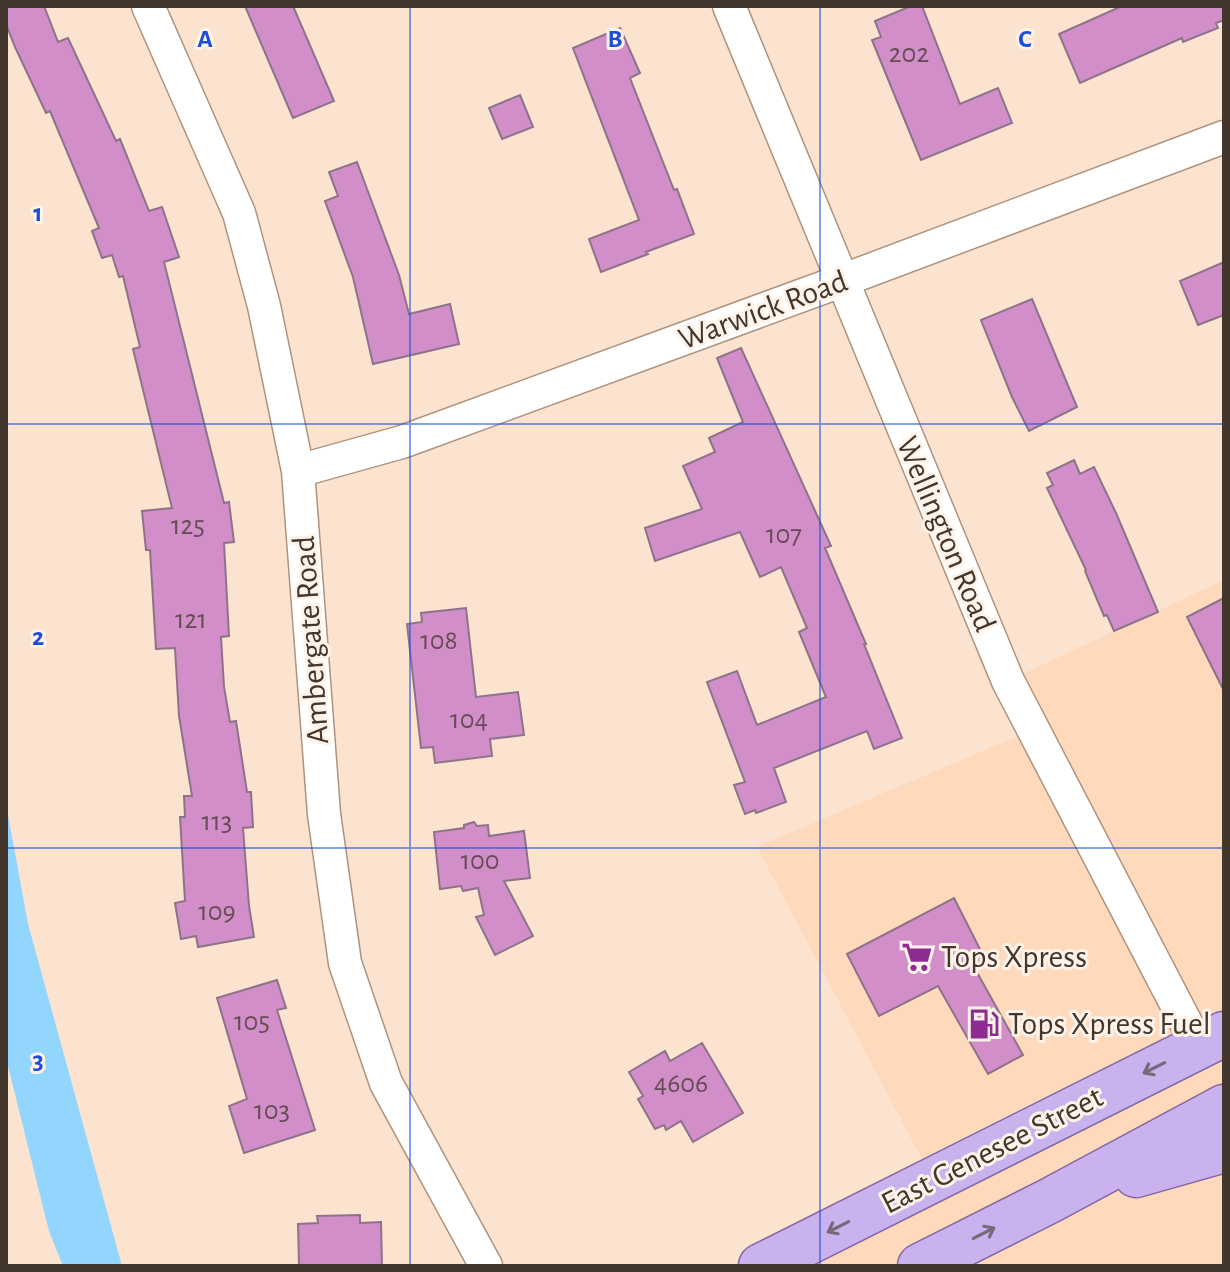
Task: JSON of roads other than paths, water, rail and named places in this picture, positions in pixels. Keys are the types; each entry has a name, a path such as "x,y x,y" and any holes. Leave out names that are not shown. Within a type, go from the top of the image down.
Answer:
{"main road":[{"name":"East Genesee Street","path":"761,1266 1211,1040"},
{"path":"920,1266 1224,1107"},
{"path":"1049,1201 1224,1150"}],"street":[{"name":"Ambergate Road","path":"148,6 239,213 264,306 298,471 324,814 345,963 386,1083 486,1266"},
{"name":"Wellington Road","path":"729,6 1008,681 1211,1040"},
{"name":"Warwick Road","path":"298,471 402,442 1224,137"}],"water":[{"path":"6,804 28,924 122,1266 63,1266 49,1231 6,1058"}],"place":[{"name":"Tops Xpress","path":"917,957"},
{"name":"Tops Xpress Fuel","path":"984,1024"}]}
